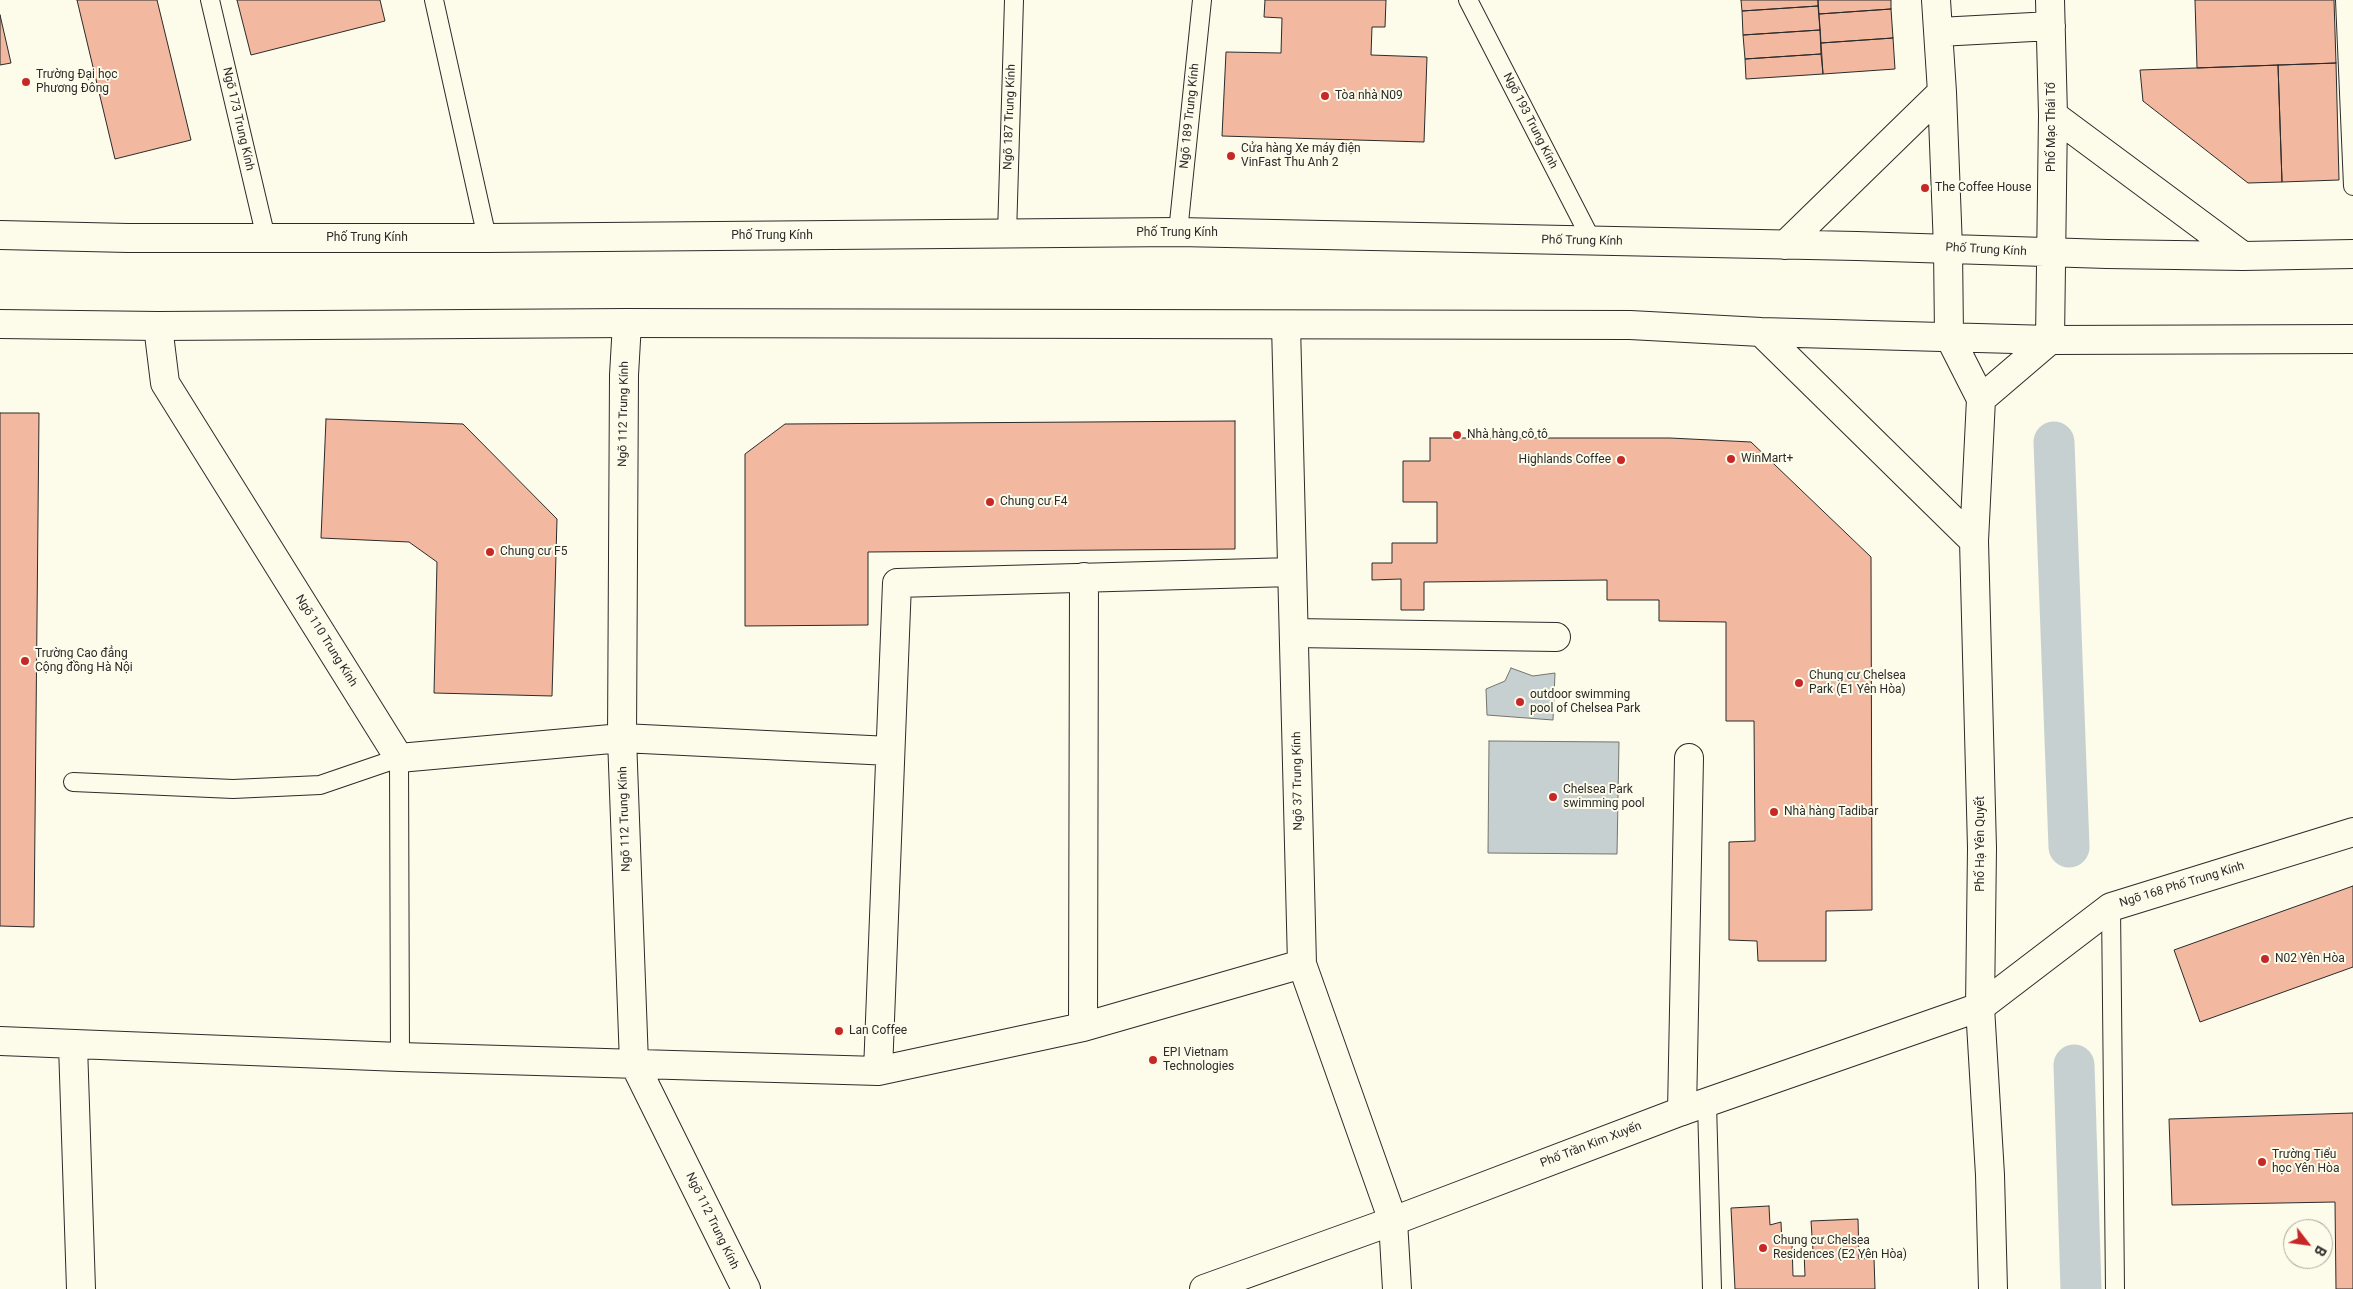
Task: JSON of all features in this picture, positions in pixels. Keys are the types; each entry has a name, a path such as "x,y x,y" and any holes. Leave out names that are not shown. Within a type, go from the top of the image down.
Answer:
{"street":[{"path":"1936,0 1942,92 1948,248 1949,336"},
{"path":"1939,32 2050,13"},
{"name":"Phố Mạc Thái Tổ","path":"2050,13 2053,115 2050,340"},
{"path":"1785,245 1942,92"},
{"path":"2053,115 2243,256"},
{"name":"Phố Trung Kính","path":"0,235 487,238 1007,235 1178,232 1948,248 2052,253 2243,256 2353,254"},
{"path":"0,324 158,326 627,323 1630,325 1761,332 2050,340 2353,338"},
{"name":"Ngõ 112 Trung Kính","path":"627,323 624,375 622,738 634,1063 746,1289"},
{"name":"Ngõ 37 Trung Kính","path":"1286,325 1302,964 1392,1221 1397,1289"},
{"name":"Ngõ 110 Trung Kính","path":"158,326 165,383 399,758"},
{"path":"1761,332 1974,541"},
{"name":"Phố Hạ Yên Quyết","path":"1949,336 1981,399 1974,541 1982,848 1980,1007 1990,1175 1993,1289"},
{"path":"1981,399 2050,340"},
{"path":"878,1071 896,583 1292,572"},
{"path":"1083,1028 1084,577"},
{"path":"1294,633 1556,637"},
{"path":"399,758 622,738 890,751"},
{"path":"1689,758 1694,1107"},
{"name":"Ngõ 168 Phố Trung Kính","path":"1980,1007 2111,908 2353,832"},
{"path":"0,1041 400,1057 878,1071 1083,1028 1302,964"},
{"name":"Phố Trần Kim Xuyến","path":"1204,1289 1392,1221 1694,1107 1980,1007"},
{"path":"73,1045 81,1289"}],"lane":[{"name":"Ngõ 173 Trung Kính","path":"210,0 266,238"},
{"path":"434,0 487,238"},
{"name":"Ngõ 187 Trung Kính","path":"1007,235 1014,0"},
{"name":"Ngõ 189 Trung Kính","path":"1178,232 1202,0"},
{"name":"Ngõ 193 Trung Kính","path":"1468,0 1592,241"},
{"path":"2345,0 2353,186"},
{"path":"73,782 233,789 320,785 399,758 400,1057"},
{"path":"2111,908 2115,1289"},
{"path":"1694,1107 1712,1289"}],"shaded area":[{"name":"outdoor swimming pool of Chelsea Park","path":"1511,668 1533,676 1555,673 1553,720 1487,715 1486,689 1505,681"},
{"name":"Chelsea Park swimming pool","path":"1489,741 1619,742 1617,854 1488,853"}],"building":[{"path":"77,0 157,0 191,140 115,159"},
{"path":"237,0 380,0 385,21 251,55"},
{"name":"Tòa nhà N09","path":"1265,0 1386,0 1385,27 1372,27 1371,55 1427,57 1424,142 1222,136 1226,52 1281,53 1282,18 1264,17"},
{"path":"1741,0 1818,0 1818,6 1742,11"},
{"path":"1818,0 1891,0 1891,9 1819,14"},
{"path":"2195,0 2334,0 2336,63 2197,68"},
{"path":"1818,6 1820,30 1743,35 1742,11"},
{"path":"1891,9 1893,38 1821,43 1819,14"},
{"path":"0,15 11,63 0,65"},
{"path":"1820,30 1821,54 1745,59 1743,35"},
{"path":"1893,38 1895,69 1823,74 1821,43"},
{"path":"1821,54 1823,74 1746,79 1745,59"},
{"path":"2336,63 2339,180 2282,182 2278,65"},
{"path":"2278,65 2282,182 2248,183 2143,101 2140,70"},
{"name":"Trường Cao đẳng Cộng đồng Hà Nội","path":"0,413 39,413 34,927 0,926"},
{"name":"Chung cư F5","path":"326,419 463,424 557,519 552,696 434,693 437,562 409,542 321,538"},
{"name":"Chung cư F4","path":"1235,421 1235,549 868,552 868,625 745,626 745,454 785,424"},
{"name":"Chung cư Chelsea Park (E1 Yên Hòa)","path":"1430,438 1670,438 1751,442 1871,557 1872,910 1826,911 1826,961 1758,961 1757,941 1729,940 1729,842 1755,841 1754,721 1726,721 1726,622 1659,621 1659,600 1607,600 1607,580 1424,582 1424,610 1401,610 1401,579 1372,580 1372,563 1392,563 1392,543 1437,543 1437,502 1403,502 1403,461 1430,461"},
{"name":"N02 Yên Hòa","path":"2353,886 2353,967 2200,1022 2174,950"},
{"path":"2353,1113 2353,1289 2336,1289 2335,1202 2172,1205 2169,1119"},
{"name":"Chung cư Chelsea Residences (E2 Yên Hòa)","path":"1769,1206 1770,1225 1781,1222 1782,1245 1792,1244 1793,1276 1805,1276 1804,1251 1813,1251 1811,1221 1858,1219 1859,1259 1874,1258 1875,1289 1735,1289 1731,1208"}],"waterway":[{"path":"2054,442 2069,847"},
{"path":"2074,1065 2081,1289"}],"place":[{"name":"Trường Đại học Phương Đông","path":"26,82"},
{"name":"Tòa nhà N09","path":"1325,96"},
{"name":"Cửa hàng Xe máy điện VinFast Thu Anh 2","path":"1231,156"},
{"name":"The Coffee House","path":"1925,188"},
{"name":"Nhà hàng cô tô","path":"1457,435"},
{"name":"WinMart+","path":"1731,459"},
{"name":"Highlands Coffee","path":"1621,460"},
{"name":"Chung cư F4","path":"990,502"},
{"name":"Chung cư F5","path":"490,552"},
{"name":"Trường Cao đẳng Cộng đồng Hà Nội","path":"25,661"},
{"name":"Chung cư Chelsea Park (E1 Yên Hòa)","path":"1799,683"},
{"name":"outdoor swimming pool of Chelsea Park","path":"1520,702"},
{"name":"Chelsea Park swimming pool","path":"1553,797"},
{"name":"Nhà hàng Tadibar","path":"1774,812"},
{"name":"N02 Yên Hòa","path":"2265,959"},
{"name":"Lan Coffee","path":"839,1031"},
{"name":"EPI Vietnam Technologies","path":"1153,1060"},
{"name":"Trường Tiểu học Yên Hòa","path":"2262,1162"},
{"name":"Chung cư Chelsea Residences (E2 Yên Hòa)","path":"1763,1248"}]}
